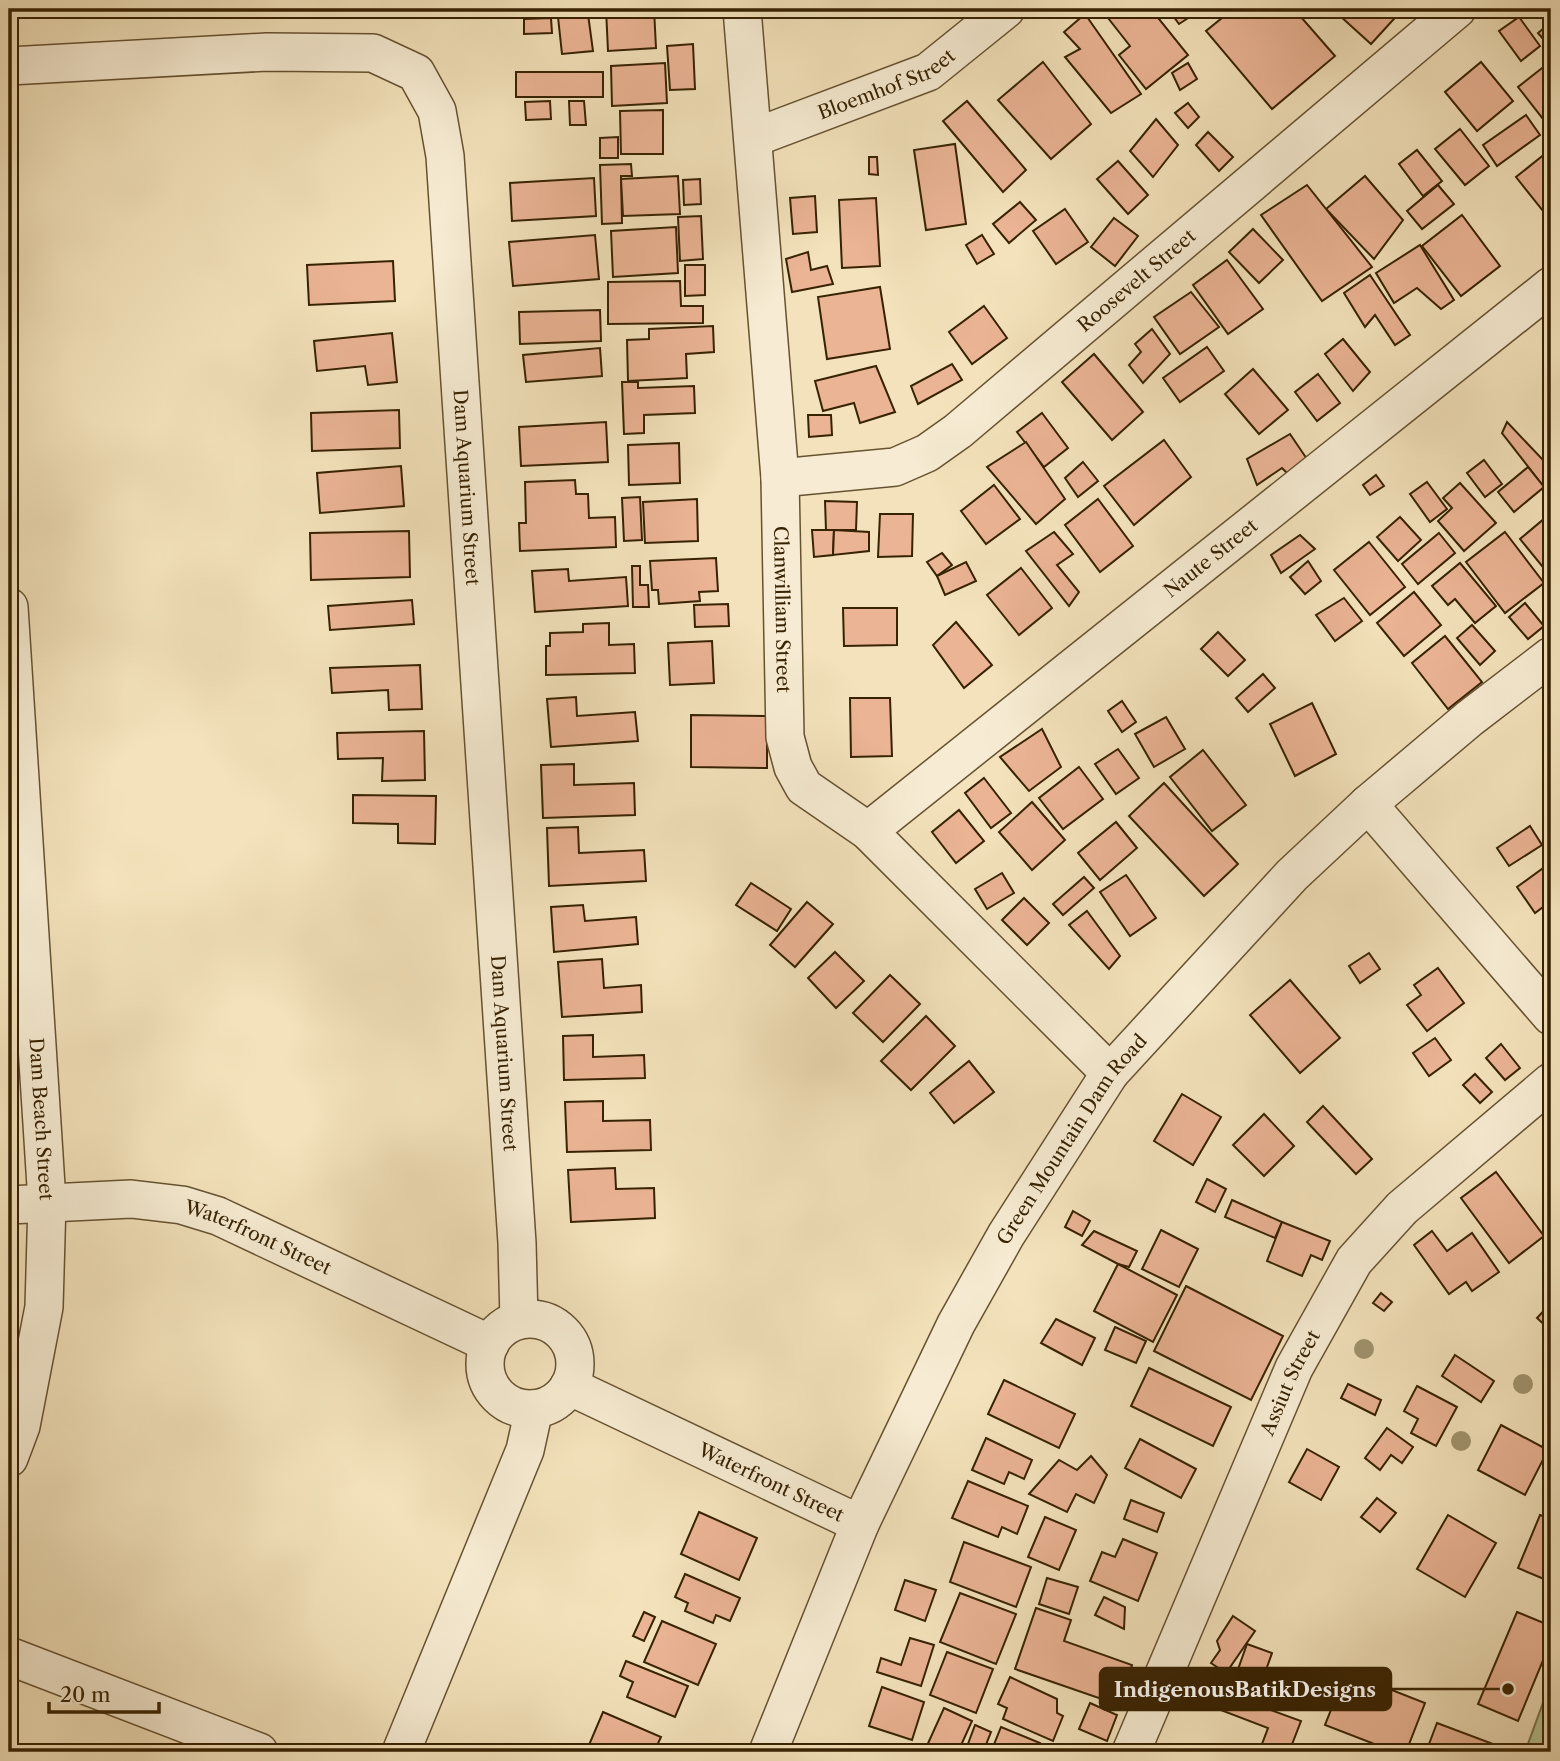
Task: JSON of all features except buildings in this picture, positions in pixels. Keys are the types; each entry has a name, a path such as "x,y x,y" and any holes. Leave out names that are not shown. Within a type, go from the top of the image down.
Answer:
{"street":[{"name":"Clanwilliam Street","path":"742,9 780,478 785,737 793,767 804,787 868,831 1110,1073"},
{"name":"Bloemhof Street","path":"753,138 928,72 1006,9"},
{"name":"Roosevelt Street","path":"780,478 895,467 927,453 958,432 1457,9"},
{"name":"Dam Aquarium Street","path":"9,66 267,52 373,53 416,74 437,111 446,170 517,1243 519,1320"},
{"name":"Naute Street","path":"868,831 1551,286"},
{"name":"Dam Beach Street","path":"9,607 47,1202 44,1307 21,1426 9,1458"},
{"name":"Green Mountain Dam Road","path":"768,1752 860,1524 956,1324 1006,1235 1110,1073 1292,875 1368,804 1470,718 1551,656"},
{"path":"1368,804 1551,1016"},
{"name":"Assiut Street","path":"1131,1752 1294,1368 1354,1261 1402,1208 1551,1082"},
{"name":"Waterfront Street","path":"9,1205 131,1199 182,1205 218,1216 490,1344"},
{"path":"519,1320 548,1322 570,1342 575,1357 569,1386 554,1401 534,1409 506,1402 495,1392 488,1379 485,1364 490,1344 505,1327 519,1320"},
{"name":"Waterfront Street","path":"569,1386 860,1524"},
{"path":"401,1752 524,1450 534,1409"},
{"path":"9,1657 259,1752"}],"green space":[{"path":"1551,1681 1551,1752 1525,1752"}],"place":[{"name":"IndigenousBatikDesigns","path":"1508,1689"}]}
